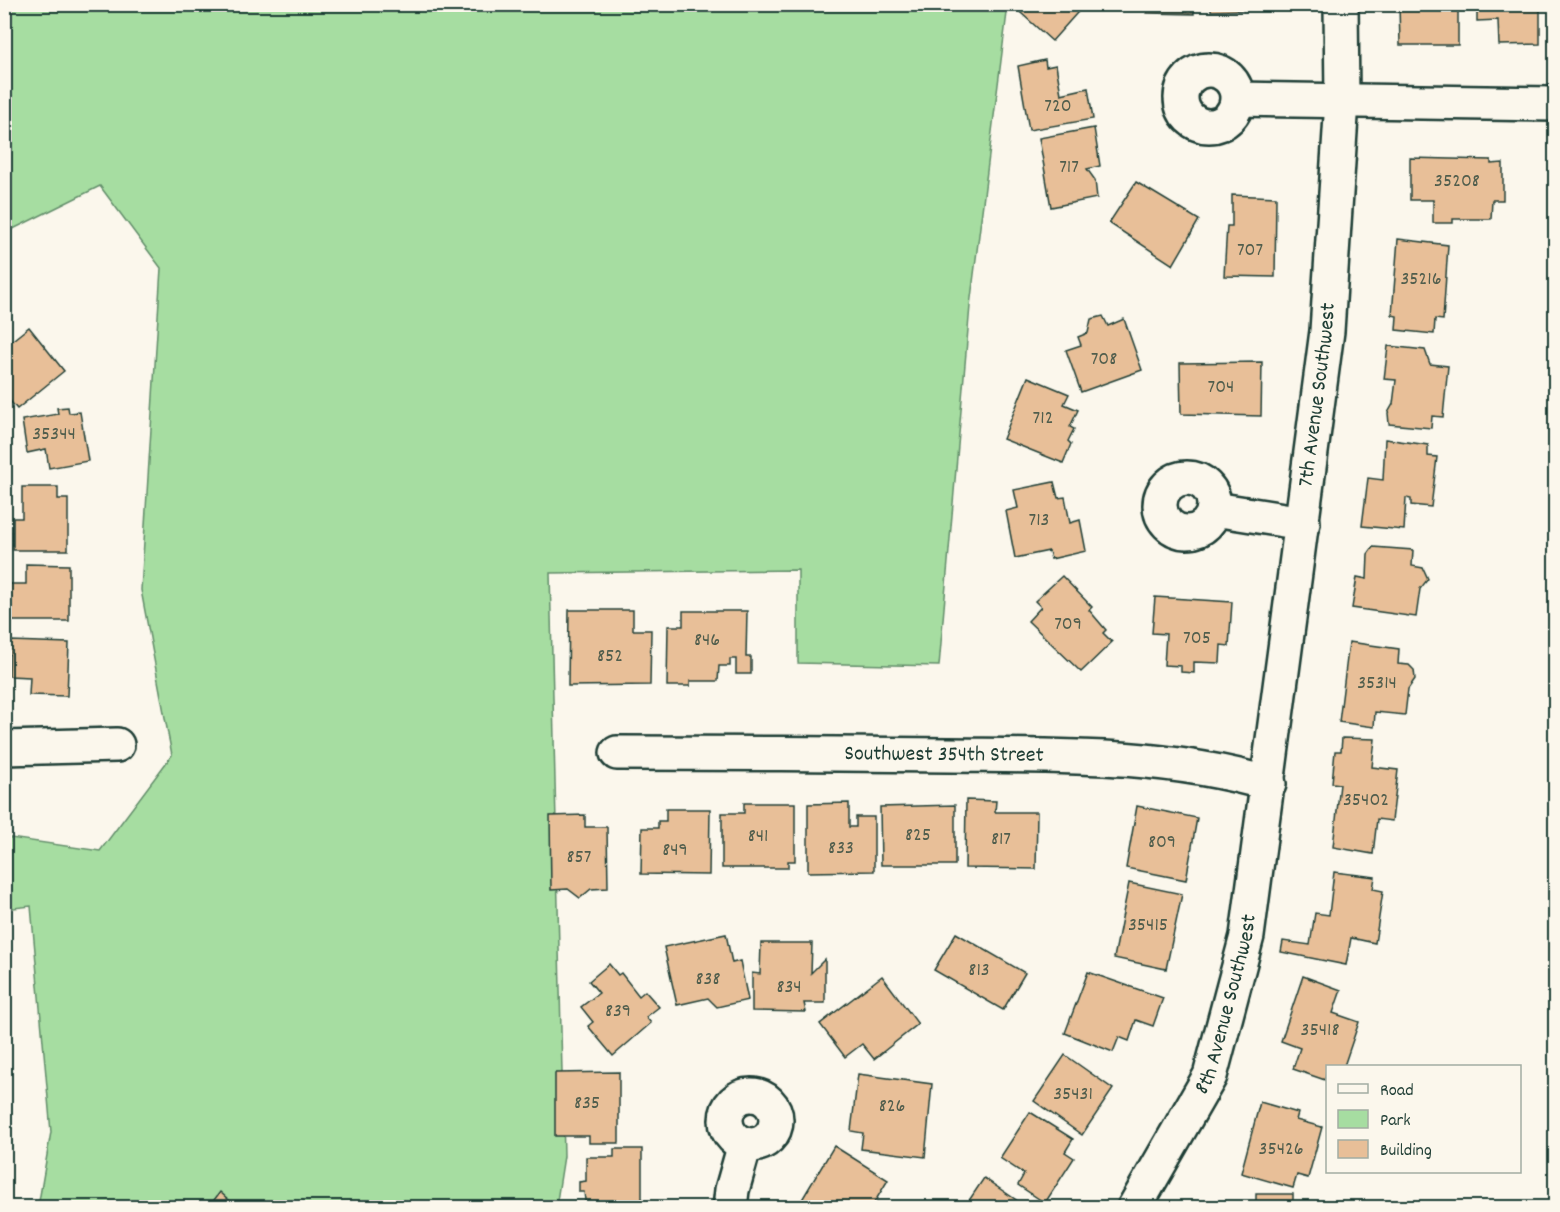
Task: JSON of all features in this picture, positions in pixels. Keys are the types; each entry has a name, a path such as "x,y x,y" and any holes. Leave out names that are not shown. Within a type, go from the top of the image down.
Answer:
{"street":[{"name":"7th Avenue Southwest","path":"1269,784 1278,694 1303,524 1327,331 1342,101 1341,4"},
{"path":"1238,99 1556,104"},
{"path":"1214,509 1303,524"},
{"path":"4,748 117,746"},
{"name":"Southwest 354th Street","path":"617,753 1069,756 1151,760 1225,771 1269,784"},
{"name":"8th Avenue Southwest","path":"1134,1207 1210,1076 1247,936 1269,784"},
{"path":"730,1208 732,1190 745,1144"}],"green space":[{"path":"5,5 1008,5 970,306 939,666 798,663 798,570 550,573 564,1156 556,1207 38,1207 51,1132 31,906 5,909 4,837 100,851 172,755 141,590 161,268 100,186 5,233"}],"building":[{"path":"1011,4 1085,4 1052,41"},
{"path":"1147,4 1194,4 1194,14 1147,13"},
{"path":"1211,4 1245,4 1244,10 1211,11"},
{"path":"1399,4 1458,4 1458,45 1400,45"},
{"path":"1477,4 1540,4 1540,44 1499,45 1498,20 1477,21"},
{"path":"1045,60 1046,67 1056,65 1061,94 1088,88 1093,119 1029,130 1018,66"},
{"path":"1094,128 1100,166 1087,169 1095,180 1097,198 1051,207 1039,138"},
{"path":"1410,158 1491,160 1491,164 1503,163 1503,200 1492,200 1491,219 1453,219 1453,223 1433,223 1433,200 1410,200"},
{"path":"1136,182 1199,220 1173,265 1109,223"},
{"path":"1232,195 1276,197 1275,277 1224,276 1227,226 1232,226"},
{"path":"1398,239 1448,245 1443,320 1435,319 1434,334 1396,330 1397,316 1392,315"},
{"path":"1103,316 1108,326 1124,319 1142,370 1081,392 1066,350 1081,345 1078,337 1088,333 1091,319"},
{"path":"29,327 64,371 17,409 4,394 4,347"},
{"path":"1388,346 1425,350 1430,364 1448,366 1443,417 1432,416 1431,428 1389,424 1388,413 1393,404 1396,380 1384,379"},
{"path":"1262,362 1261,416 1181,414 1180,363"},
{"path":"1028,377 1069,394 1064,404 1078,410 1070,427 1074,429 1068,441 1071,444 1063,463 1003,439"},
{"path":"68,407 69,413 80,412 88,461 49,468 46,449 27,453 22,420 58,414 57,408"},
{"path":"1385,439 1428,445 1428,456 1437,457 1431,507 1411,505 1411,499 1406,498 1404,530 1362,526 1368,478 1383,480"},
{"path":"1054,482 1058,498 1065,497 1070,523 1080,520 1086,551 1051,559 1049,551 1015,558 1006,511 1018,508 1014,490"},
{"path":"22,487 58,487 58,499 68,499 68,550 13,550 13,518 22,518"},
{"path":"1373,547 1413,550 1412,566 1423,568 1428,579 1420,589 1416,617 1352,608 1357,577 1367,579 1368,554"},
{"path":"26,564 69,565 69,621 9,621 9,584 26,584"},
{"path":"1062,576 1092,607 1089,610 1106,630 1103,633 1112,642 1081,672 1028,621 1041,607 1035,601"},
{"path":"1155,597 1232,602 1229,646 1221,645 1220,663 1194,662 1194,673 1181,672 1181,666 1164,665 1166,634 1152,633"},
{"path":"569,610 633,610 633,630 651,630 650,685 568,686"},
{"path":"683,611 747,611 746,657 751,657 751,674 736,674 736,659 730,659 730,666 719,666 718,681 690,681 690,686 667,686 668,626 683,626"},
{"path":"10,641 69,643 67,696 29,695 30,677 9,676"},
{"path":"1349,642 1399,649 1398,664 1409,665 1414,670 1415,679 1408,689 1405,715 1375,712 1374,727 1339,722"},
{"path":"1342,738 1375,739 1372,767 1398,770 1392,821 1377,819 1373,854 1333,847 1340,784 1332,783 1335,751 1341,751"},
{"path":"966,800 996,801 995,812 1037,812 1036,869 965,868"},
{"path":"744,803 795,803 795,861 788,861 788,868 722,868 722,813 744,813"},
{"path":"849,803 849,827 856,827 856,817 874,817 874,871 808,872 808,804"},
{"path":"955,805 955,865 881,865 880,807"},
{"path":"1137,806 1197,818 1186,880 1126,868"},
{"path":"666,809 710,809 709,875 641,874 642,828 658,828 658,821 666,821"},
{"path":"585,815 585,827 607,827 608,888 591,889 580,898 568,889 551,890 550,816"},
{"path":"1334,872 1375,877 1373,889 1383,891 1375,943 1351,938 1346,965 1281,952 1283,941 1310,945 1315,913 1329,915"},
{"path":"1129,883 1182,894 1166,969 1114,958"},
{"path":"956,933 1025,973 1003,1010 934,970"},
{"path":"726,934 732,963 740,961 748,1000 717,1007 708,998 677,1005 664,947"},
{"path":"761,943 812,943 811,973 825,959 825,1003 804,1003 806,1012 752,1011 752,973 760,974"},
{"path":"609,964 618,975 621,973 639,996 645,991 659,1007 646,1017 651,1023 613,1056 588,1026 593,1022 581,1007 599,993 589,981"},
{"path":"1088,972 1163,998 1153,1026 1136,1020 1129,1041 1119,1037 1113,1052 1065,1033"},
{"path":"882,976 918,1024 874,1059 862,1044 845,1057 820,1024"},
{"path":"1303,976 1341,990 1333,1013 1359,1022 1344,1065 1326,1065 1325,1080 1293,1069 1300,1048 1281,1041"},
{"path":"1065,1055 1113,1089 1082,1135 1034,1101"},
{"path":"619,1072 619,1143 589,1143 589,1136 555,1136 555,1073"},
{"path":"858,1074 932,1084 925,1157 861,1149 863,1133 851,1131"},
{"path":"1260,1102 1298,1113 1296,1120 1322,1127 1308,1178 1297,1175 1293,1188 1241,1173"},
{"path":"1030,1112 1073,1139 1065,1152 1074,1158 1045,1203 1018,1185 1024,1174 1000,1158"},
{"path":"834,1146 888,1180 871,1208 797,1208"},
{"path":"614,1149 642,1149 642,1208 586,1208 584,1192 579,1192 579,1182 586,1181 586,1157 614,1157"},
{"path":"984,1178 1028,1208 964,1208"},
{"path":"220,1192 238,1208 208,1208"},
{"path":"1256,1194 1293,1194 1293,1208 1256,1208"}]}
